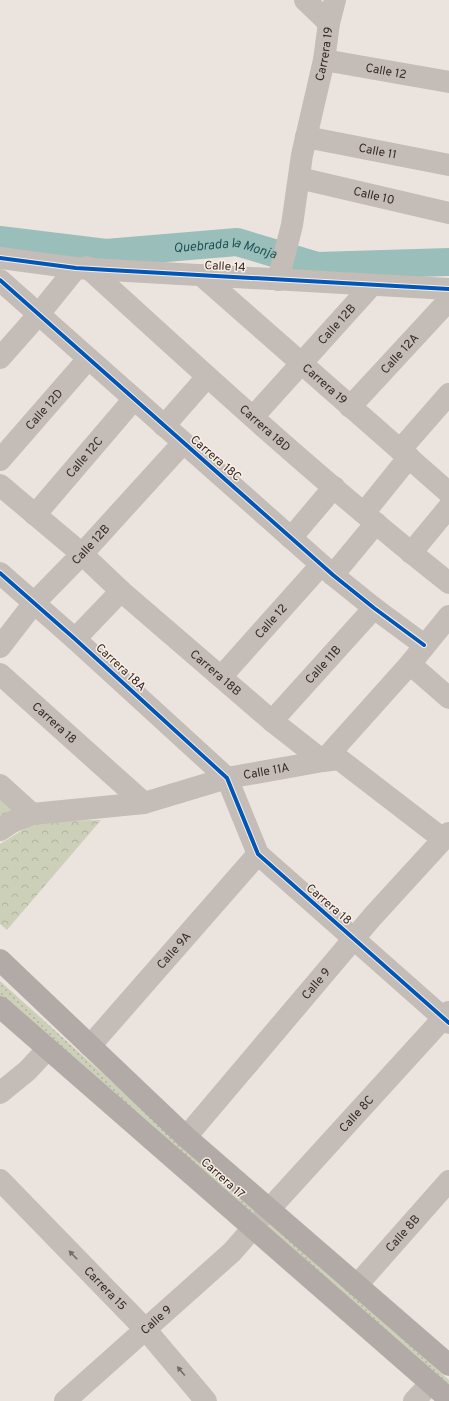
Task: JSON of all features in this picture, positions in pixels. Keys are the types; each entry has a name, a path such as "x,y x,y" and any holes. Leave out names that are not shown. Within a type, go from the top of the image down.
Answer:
{"main road":[{"path":"0,960 186,1138 267,1212 357,1285 439,1384"},
{"name":"Carrera 17","path":"0,978 267,1212 439,1384"},
{"name":"Carrera 17","path":"0,1007 439,1384"},
{"path":"0,1018 246,1236 439,1384"}],"street":[{"path":"305,0 329,24"},
{"name":"Carrera 19","path":"280,273 292,225 306,138 324,60 329,24 335,0"},
{"name":"Calle 12","path":"324,60 449,82"},
{"name":"Calle 11","path":"306,138 449,165"},
{"name":"Calle 10","path":"299,178 449,213"},
{"name":"Calle 14","path":"0,258 109,270 201,275 280,273 372,285 449,289"},
{"path":"0,358 81,268"},
{"name":"Carrera 18D","path":"81,268 370,518 449,583"},
{"name":"Carrera 19","path":"201,275 449,493"},
{"name":"Carrera 18C","path":"0,280 327,570 374,608 424,645"},
{"name":"Calle 12B","path":"254,418 372,285"},
{"name":"Calle 12A","path":"350,407 449,300"},
{"name":"Calle 12D","path":"0,460 88,359"},
{"path":"164,426 207,377"},
{"name":"Calle 12","path":"222,677 327,570 370,518 404,454 449,394"},
{"name":"Calle 12C","path":"35,515 134,399"},
{"name":"Calle 12B","path":"0,647 34,603 82,554 183,443"},
{"name":"Carrera 18B","path":"0,485 82,554 121,590 272,721 323,761"},
{"path":"291,538 334,487"},
{"path":"411,553 449,507"},
{"name":"Carrera 18A","path":"0,573 75,639 226,778"},
{"path":"75,639 121,590"},
{"name":"Calle 11B","path":"272,721 374,608"},
{"path":"323,761 410,664 449,616"},
{"path":"410,664 449,698"},
{"name":"Carrera 18","path":"0,674 144,803"},
{"path":"323,761 339,759 446,836"},
{"name":"Calle 11A","path":"0,830 12,822 32,814 144,803 226,778 323,761"},
{"name":"Carrera 18","path":"226,778 258,854 354,939 447,1018"},
{"path":"0,785 32,814"},
{"name":"Calle 9","path":"186,1138 354,939 446,836"},
{"name":"Calle 9A","path":"90,1046 258,854"},
{"name":"Calle 8C","path":"267,1212 447,1018"},
{"path":"0,1093 27,1072 42,1055"},
{"name":"Carrera 15","path":"0,1180 146,1330 206,1401"},
{"name":"Calle 8B","path":"357,1285 449,1181"},
{"name":"Calle 9","path":"65,1401 232,1252 246,1236"}],"green space":[{"path":"0,794 18,811 0,823"},
{"path":"101,820 7,930 0,924 0,844 37,821"},
{"path":"0,981 262,1217 343,1285 449,1380 449,1397 0,1000"}],"waterway":[{"name":"Quebrada la Monja","path":"0,240 106,253 237,242 317,266 449,262"}],"cycle path":[{"path":"0,258 76,268 449,289"},
{"path":"0,280 333,575 424,645"},
{"path":"0,573 75,639 227,778 258,854 449,1023"}]}
